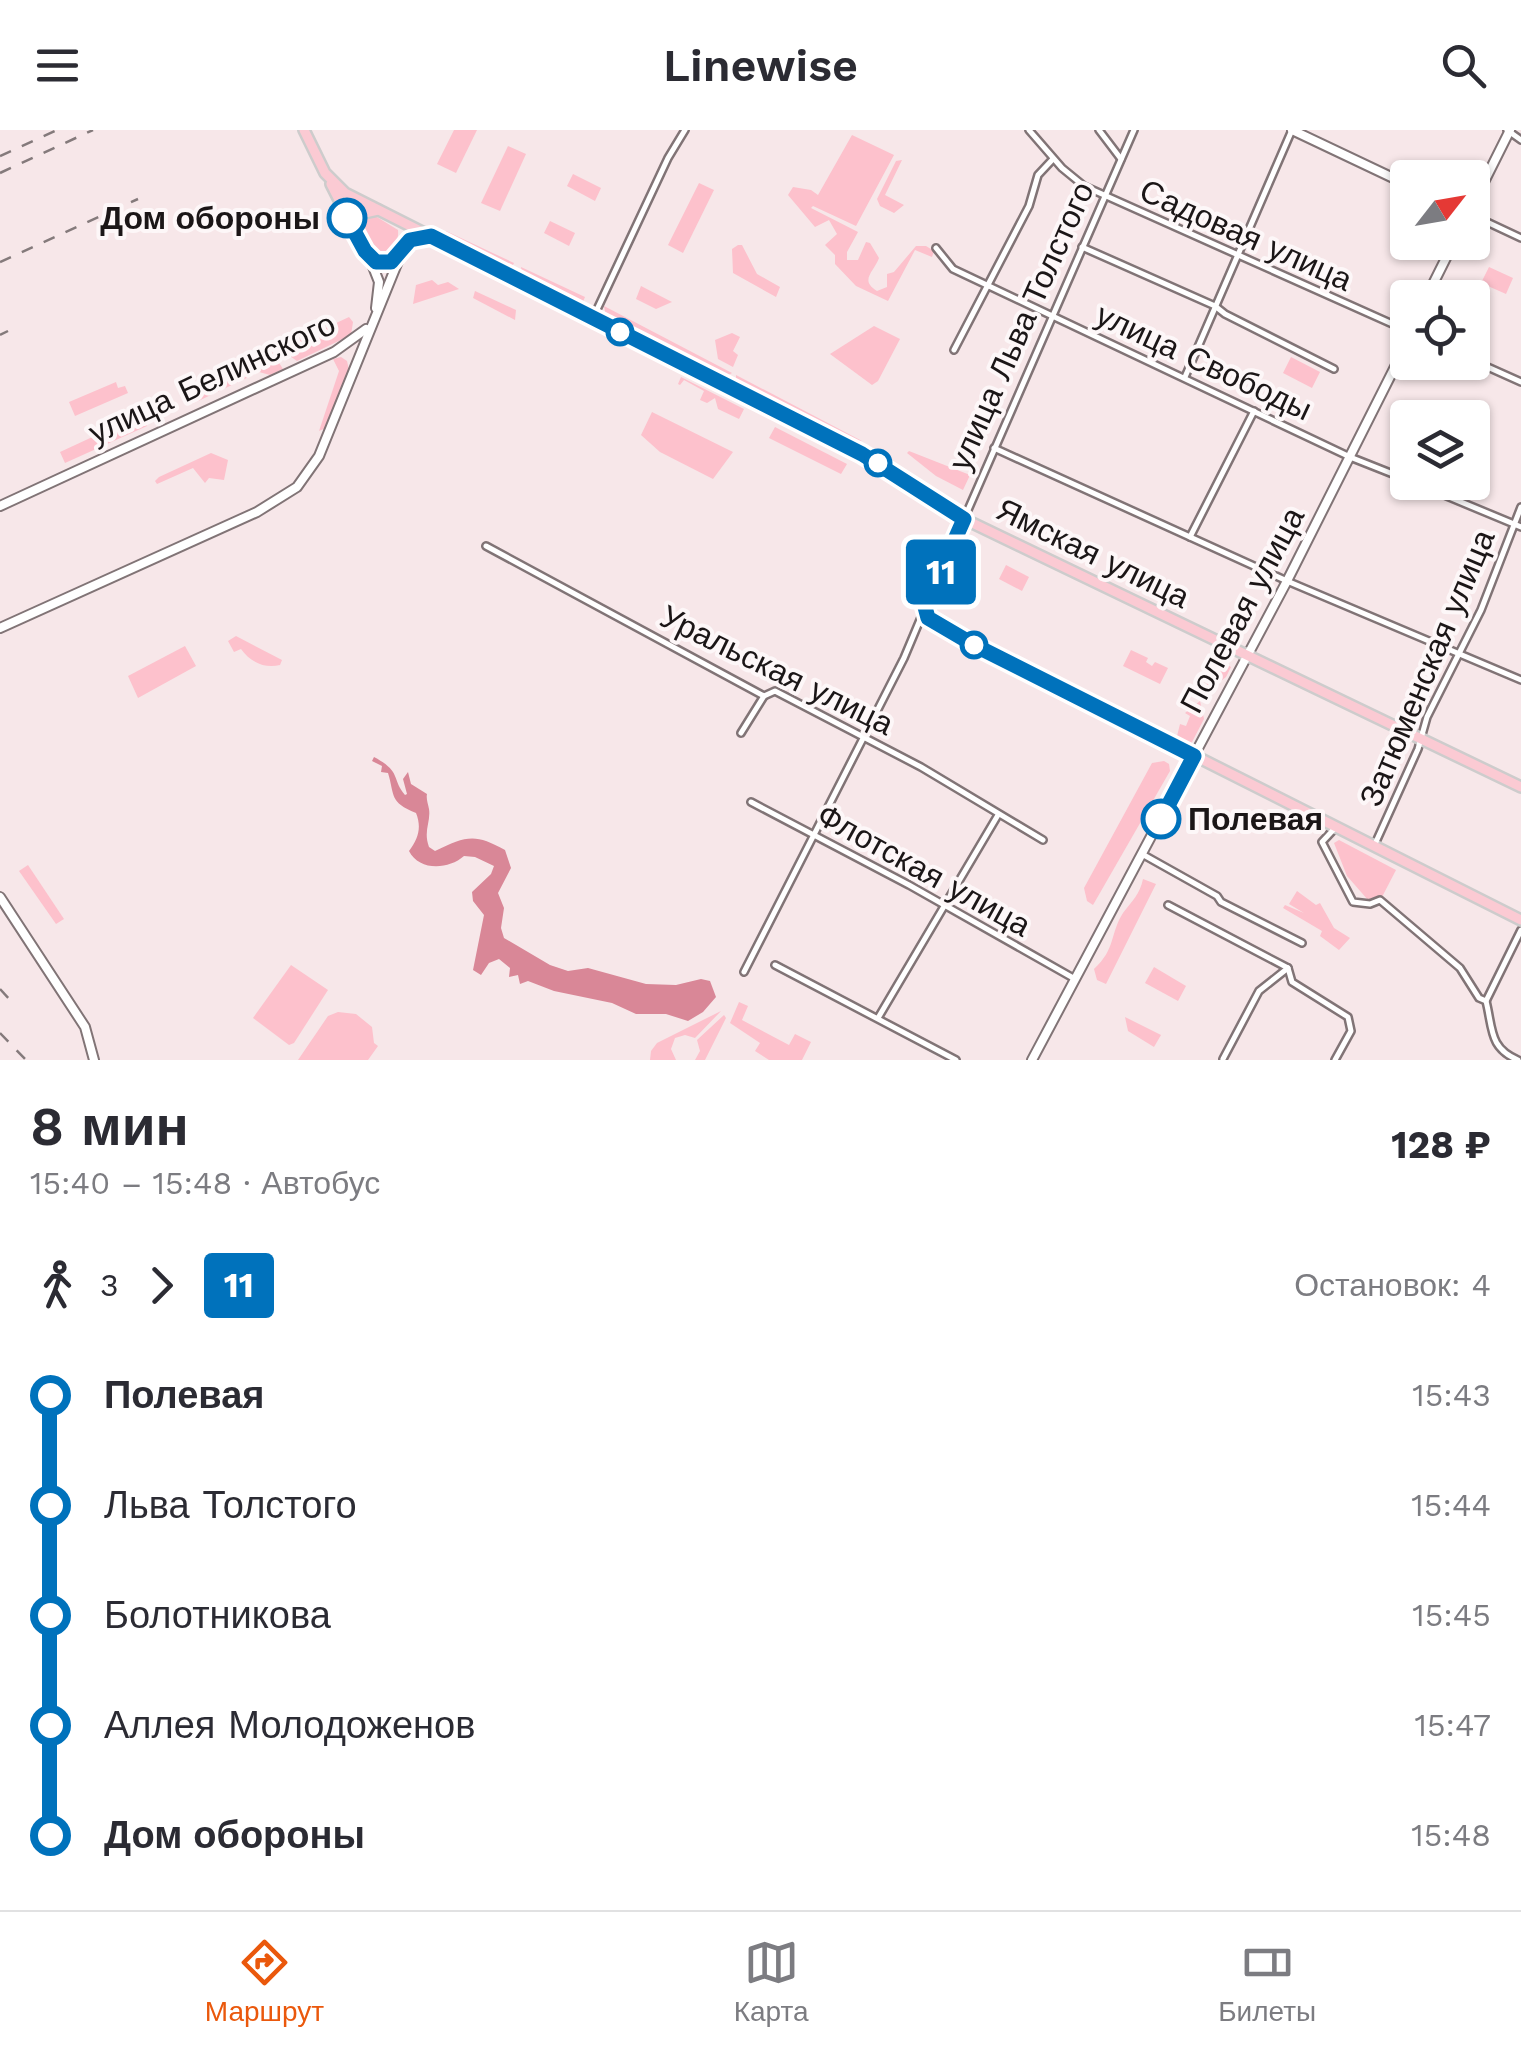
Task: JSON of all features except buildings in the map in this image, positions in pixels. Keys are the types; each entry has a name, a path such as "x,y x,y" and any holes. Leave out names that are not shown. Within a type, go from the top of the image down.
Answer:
{"main road":[{"name":"Ямская улица","path":"304,130 325,173 345,192 862,454 964,519 1521,787"},
{"path":"325,173 365,251 376,262 395,259 414,238 431,236"},
{"path":"356,235 354,224 360,214 371,209 383,211"},
{"path":"394,218 404,232 402,250"},
{"name":"улица Льва Толстого","path":"925,607 964,519"},
{"path":"925,607 928,618 936,625 1521,920"}],"street":[{"path":"594,318 668,158 686,130"},
{"name":"Садовая улица","path":"1029,130 1073,178 1105,196 1390,324"},
{"path":"1099,130 1121,159"},
{"name":"улица Льва Толстого","path":"964,519 1134,130"},
{"path":"1185,377 1292,130 1390,176"},
{"path":"1490,169 1509,130 1521,140"},
{"path":"954,350 1030,206 1038,175 1053,158"},
{"path":"1490,223 1521,238"},
{"name":"улица Свободы","path":"936,248 954,269 1390,473"},
{"path":"1082,248 1216,306 1239,322 1334,369"},
{"path":"0,628 257,512 288,494 313,468 402,250"},
{"name":"улица Белинского","path":"0,506 334,352 365,331 374,315 379,282 365,251"},
{"path":"334,352 348,355 354,372"},
{"path":"1490,368 1521,382"},
{"name":"Полевая улица","path":"1032,1060 1287,581 1390,377"},
{"path":"1190,537 1254,411"},
{"path":"994,448 1287,581 1521,680"},
{"name":"улица Свободы","path":"1457,500 1518,525"},
{"name":"Затюменская улица","path":"1374,847 1518,525 1521,507"},
{"name":"Уральская улица","path":"486,546 764,696 776,691 994,808 998,816 1043,840"},
{"name":"улица Льва Толстого","path":"744,972 904,658 925,607"},
{"path":"740,734 764,696"},
{"name":"Флотская улица","path":"751,802 947,906 1075,980"},
{"path":"878,1018 998,816"},
{"path":"1336,827 1322,842 1353,902 1370,904 1380,900 1460,968 1479,998 1486,1001"},
{"path":"1142,854 1217,896 1220,902 1302,942"},
{"path":"0,897 84,1027 94,1060"},
{"path":"1168,905 1288,968 1292,982 1348,1017 1351,1031 1336,1060"},
{"path":"1518,1060 1496,1045 1486,1001 1521,930"},
{"path":"775,965 956,1060"},
{"path":"1223,1059 1259,991 1288,968"}],"shaded area":[{"path":"454,130 477,130 456,173 437,164"},
{"path":"852,135 894,155 856,226 811,208 858,232 847,260 858,260 866,242 870,243 879,258 868,279 877,291 887,287 887,274 894,272 916,246 934,251 932,257 915,250 888,301 856,286 835,264 835,255 825,245 837,234 829,220 815,227 788,195 793,187 818,195"},
{"path":"508,146 526,154 500,211 481,203"},
{"path":"902,160 885,195 904,205 894,213 880,206 877,199 896,161"},
{"path":"573,174 601,188 595,201 567,186"},
{"path":"699,183 714,190 683,253 668,245"},
{"path":"372,214 398,230 395,245 385,257 374,253 360,228 363,216"},
{"path":"550,221 575,233 569,246 544,233"},
{"path":"446,231 514,263 508,267 444,236"},
{"path":"742,245 757,274 780,287 776,297 733,273 732,249"},
{"path":"521,267 585,297 582,304 522,274"},
{"path":"1489,267 1513,278 1506,294 1490,287 1490,280 1482,280"},
{"path":"432,280 438,285 448,282 459,289 413,304 416,285"},
{"path":"641,286 672,302 656,309 636,299"},
{"path":"475,291 516,310 515,320 473,298"},
{"path":"604,306 732,373 725,377 606,317"},
{"path":"349,317 353,322 351,335 297,361 287,354 285,347"},
{"path":"874,326 900,339 878,381 872,385 830,354"},
{"path":"732,333 740,337 733,351 738,355 733,367 718,359 715,340"},
{"path":"272,352 283,369 270,375 259,372 192,404 186,403 185,395"},
{"path":"341,357 347,361 349,370 326,428 319,431 339,371 333,359"},
{"path":"1291,357 1320,372 1312,388 1283,373"},
{"path":"668,366 759,409 761,414"},
{"path":"736,375 862,441 736,383"},
{"path":"681,377 744,409 739,419 718,409 715,398 707,403 700,400 704,391 684,380 678,384"},
{"path":"116,382 118,388 125,386 128,393 75,416 69,402"},
{"path":"652,412 733,452 713,479 660,452 641,435"},
{"path":"142,414 147,426 65,463 60,452"},
{"path":"775,427 847,464 841,474 769,438"},
{"path":"909,451 970,475 963,490 936,476"},
{"path":"211,453 228,460 224,480 209,478 205,483 193,468 157,484 155,481 159,477"},
{"path":"1006,565 1029,577 1022,591 999,579"},
{"path":"236,636 282,660 280,665 258,663 241,649 234,652 228,641"},
{"path":"185,646 196,666 138,698 128,676"},
{"path":"1131,650 1148,658 1146,662 1152,666 1155,662 1168,668 1160,684 1123,666"},
{"path":"1217,659 1231,667 1226,677 1211,689 1207,687 1206,666 1212,669"},
{"path":"1200,701 1204,719 1191,744 1177,736 1180,724 1186,726 1190,716 1185,713"},
{"path":"374,757 392,771 405,795 403,779 408,772 411,784 427,794 429,847 435,851 470,838 505,850 511,868 498,893 504,908 504,938 568,971 588,968 646,984 676,985 701,979 710,981 716,997 688,1021 666,1014 636,1014 612,1003 554,991 528,981 520,984 518,975 509,977 510,968 499,959 489,963 481,975 473,970 484,915 473,901 472,892 494,866 475,857 464,856 450,864 434,866 414,858 409,851 418,833 416,813 397,802 388,773 381,772 382,766 372,761"},
{"path":"1164,761 1170,771 1093,905 1087,901 1084,888 1152,763"},
{"path":"1339,840 1396,870 1382,897 1368,900 1347,876 1334,843"},
{"path":"28,865 64,919 56,924 19,871"},
{"path":"1143,879 1156,884 1106,984 1097,980 1094,969 1106,955 1119,920"},
{"path":"1297,891 1316,905 1320,903 1334,928 1350,938 1339,950 1320,936 1322,931 1283,908 1285,905 1304,913 1289,904"},
{"path":"291,965 328,990 289,1045 253,1018"},
{"path":"1154,967 1186,986 1178,1001 1145,983"},
{"path":"739,1002 748,1006 742,1020 789,1045 795,1034 811,1042 802,1060 769,1060 755,1051 760,1043 730,1023"},
{"path":"721,1011 695,1038 675,1038 671,1049 676,1060 650,1060 657,1043"},
{"path":"338,1012 356,1014 372,1027 378,1046 368,1060 298,1060 328,1016"},
{"path":"724,1015 726,1018 705,1060 695,1060 700,1051 697,1040"},
{"path":"1125,1017 1161,1035 1154,1047 1128,1031"}],"railway":[{"path":"0,156 57,130"},
{"path":"0,173 93,130"},
{"path":"0,262 138,199"},
{"path":"0,335 8,331"},
{"path":"0,989 13,1003"},
{"path":"0,1033 26,1060"}],"bus line":[{"name":"11","path":"347,218 365,251 376,262 391,262 410,240 431,236 862,454 964,519 925,607 928,618 1194,756 1161,819"}],"place":[{"name":"Дом обороны","path":"347,218"},
{"name":"Полевая","path":"1161,819"}]}
